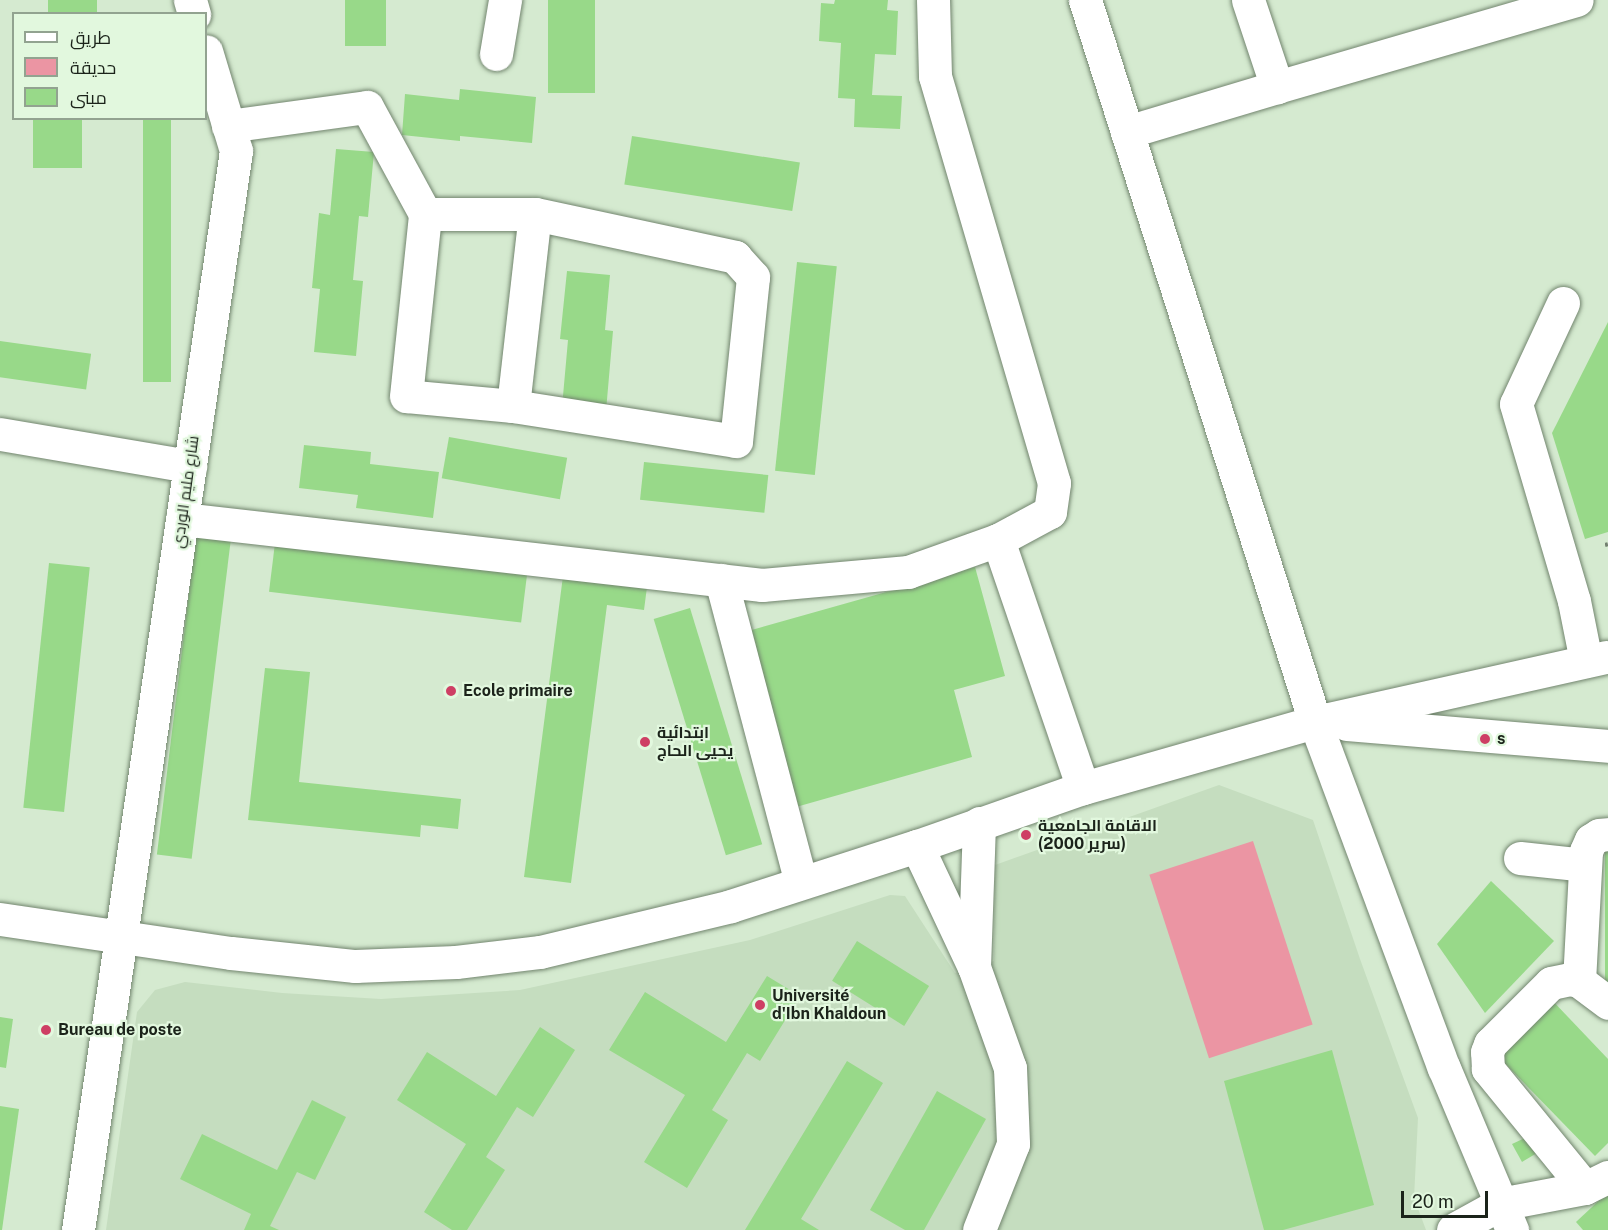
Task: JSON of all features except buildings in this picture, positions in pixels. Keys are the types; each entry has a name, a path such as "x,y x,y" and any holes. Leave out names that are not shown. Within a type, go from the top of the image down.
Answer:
{"street":[{"path":"496,54 505,0"},
{"path":"182,519 762,585 908,572 998,540 1050,512 1054,483 935,76 933,0"},
{"path":"1085,0 1315,722 1428,1028 1506,1217"},
{"path":"1248,0 1277,87"},
{"path":"1127,132 1577,0"},
{"name":"شارع مليم الوردي","path":"78,1230 236,150 207,54"},
{"path":"228,126 367,108 425,214 406,396 513,406 736,441 753,277 735,257 536,214 425,214"},
{"path":"513,406 536,214"},
{"path":"0,919 231,953 355,966 456,962 540,952 731,906 917,846 1083,788 1315,722 1597,659 1574,601 1516,404 1563,303"},
{"path":"0,434 190,466"},
{"path":"998,540 1083,788"},
{"path":"721,580 801,883"},
{"path":"1315,722 1608,746"},
{"path":"974,967 979,823"},
{"path":"1580,981 1586,851 1591,840 1599,835 1608,834"},
{"path":"917,846 974,967 1010,1068 1013,1144 979,1230"},
{"path":"1520,858 1585,865"},
{"path":"1453,1230 1506,1217 1597,1183 1488,1069 1486,1061 1490,1044 1551,983 1569,979 1580,981 1608,1003"}],"shaded area":[{"name":"Université d'Ibn Khaldoun","path":"1219,785 1313,820 1360,959 1418,1118 1414,1198 1426,1230 106,1230 137,1012 155,990 185,982 282,993 381,999 520,990 750,940 890,895 905,896 955,973 994,961 995,865"}],"green space":[{"path":"1253,841 1313,1025 1209,1058 1149,875"}],"place":[{"name":"Ecole primaire","path":"451,691"},
{"name":"s","path":"1485,739"},
{"name":"ابتدائية يحيى الحاج","path":"645,742"},
{"name":"الاقامة الجامعية (2000 سرير)","path":"1026,835"},
{"name":"Université d'Ibn Khaldoun","path":"760,1005"},
{"name":"Bureau de poste","path":"46,1030"}]}
